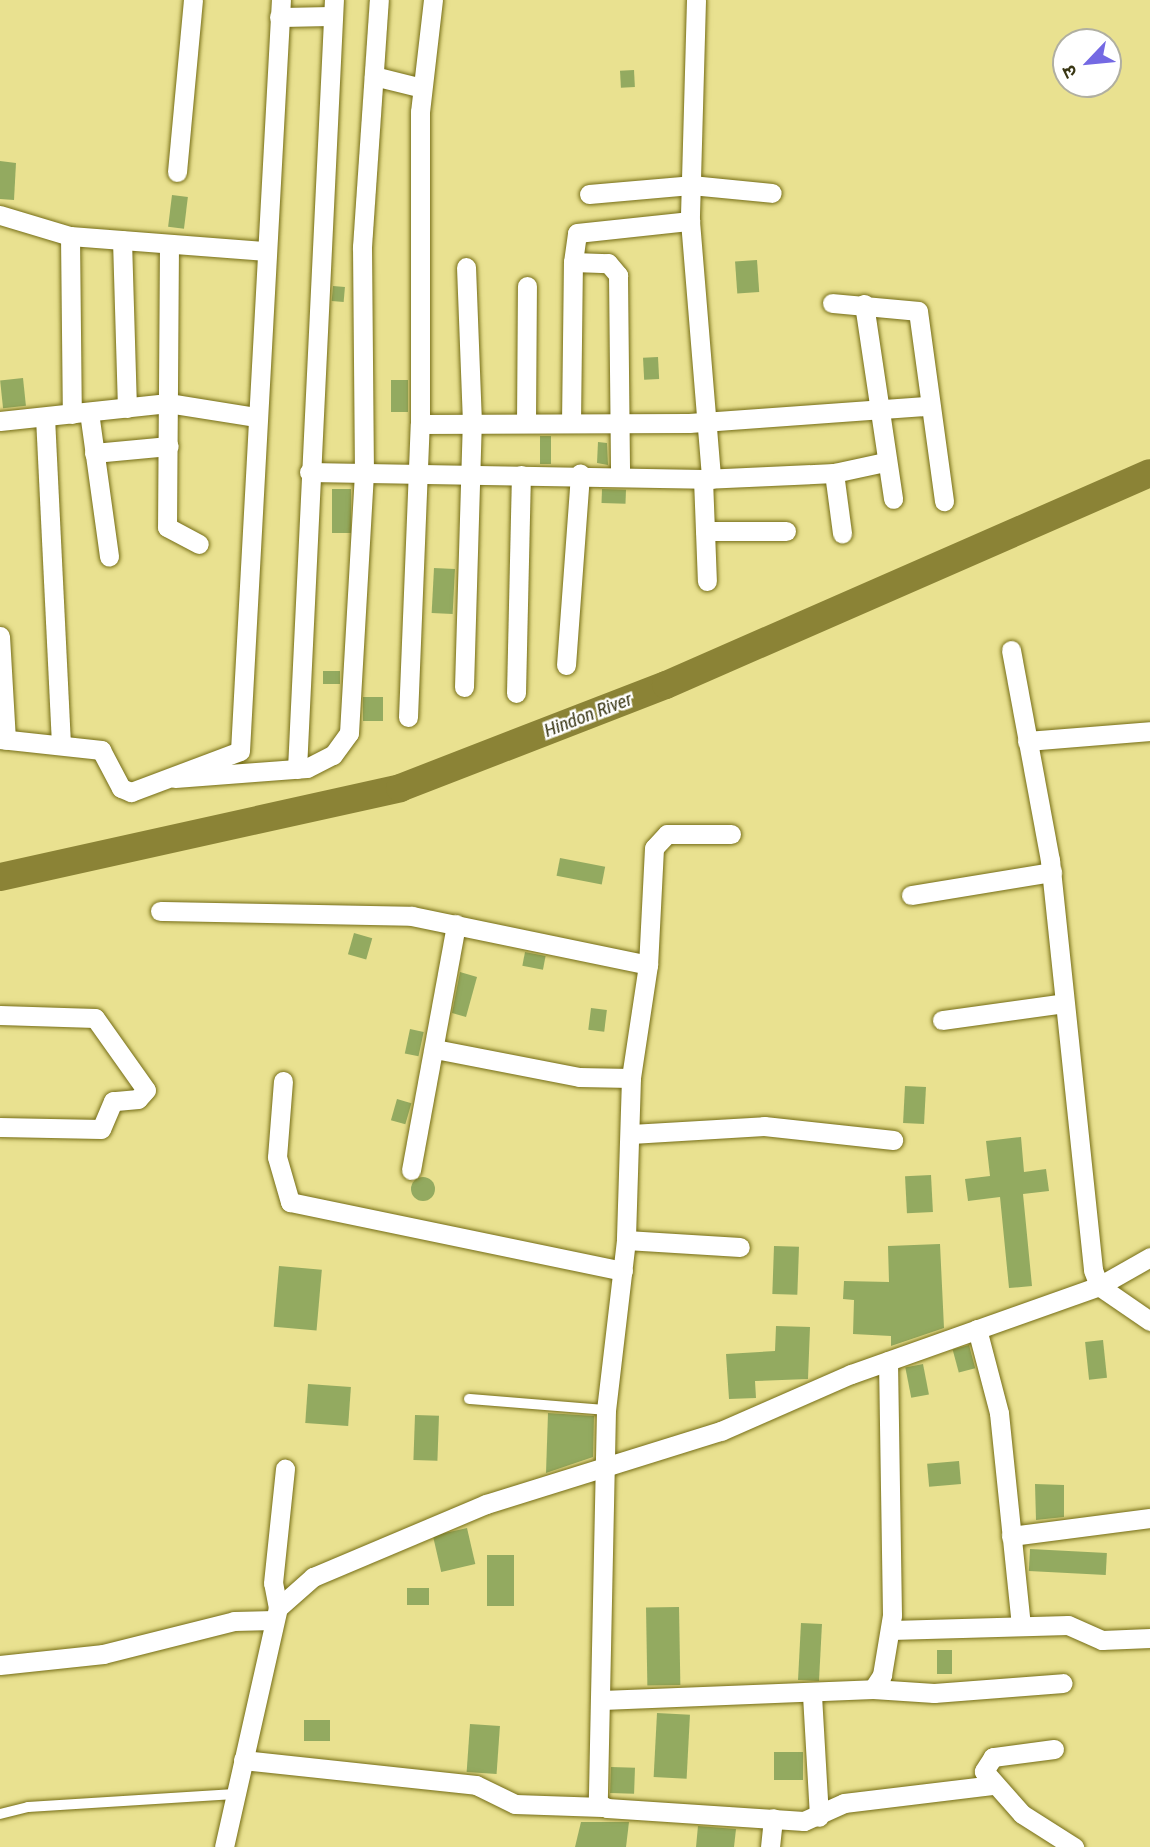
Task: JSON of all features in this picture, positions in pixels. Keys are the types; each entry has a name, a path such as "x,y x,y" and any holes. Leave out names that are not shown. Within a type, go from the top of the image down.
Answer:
{"street":[{"path":"177,172 193,0"},
{"path":"170,778 297,769 332,755 349,733 364,475 362,247 379,0"},
{"path":"408,717 420,424 422,88 433,0"},
{"path":"696,0 690,221 706,422 705,531 708,581"},
{"path":"0,636 3,739 101,750 121,788 131,792 233,756 242,742 256,417 266,291 262,251 280,8 334,8 309,472 297,769"},
{"path":"374,76 422,88"},
{"path":"589,194 691,185 772,193"},
{"path":"0,215 70,236 262,251"},
{"path":"571,423 573,262 578,233 690,221"},
{"path":"70,236 81,413 94,453 109,556"},
{"path":"122,240 127,408"},
{"path":"169,244 167,527 199,544"},
{"path":"573,262 617,268 620,474"},
{"path":"464,687 467,475 472,423 466,267"},
{"path":"526,423 527,286"},
{"path":"832,303 918,311 928,407 944,501"},
{"path":"864,304 876,414 893,499"},
{"path":"0,421 168,403 256,417"},
{"path":"420,424 706,422 876,414 928,407"},
{"path":"45,417 61,744"},
{"path":"94,453 169,446"},
{"path":"309,472 364,475 620,474 707,479 834,473 885,462"},
{"path":"834,473 842,533"},
{"path":"566,665 580,474"},
{"path":"516,693 521,475"},
{"path":"705,531 786,531"},
{"path":"1012,650 1052,872 1064,1003 1099,1286 1150,1321"},
{"path":"1027,741 1150,731"},
{"path":"602,1807 597,1792 602,1700 603,1472 606,1410 626,1240 631,1078 648,965 657,841 667,834 731,834"},
{"path":"911,895 1052,872"},
{"path":"160,911 412,916 648,965"},
{"path":"411,1170 456,924"},
{"path":"942,1020 1064,1003"},
{"path":"0,1015 95,1018 146,1090 138,1099 113,1101 101,1129 0,1127"},
{"path":"435,1049 579,1077 631,1078"},
{"path":"283,1081 277,1157 290,1202 623,1271"},
{"path":"631,1134 764,1125 893,1140"},
{"path":"626,1240 740,1247"},
{"path":"0,1665 103,1654 276,1614 340,1564 486,1504 603,1472 888,1362 1099,1286 1150,1257"},
{"path":"977,1329 999,1413 1021,1626"},
{"path":"873,1689 891,1630 888,1362"},
{"path":"224,1847 276,1614 273,1583 285,1469"},
{"path":"1012,1536 1150,1518"},
{"path":"891,1630 1081,1626 1111,1641 1150,1637"},
{"path":"602,1700 812,1695 873,1689 934,1693 1063,1683"},
{"path":"812,1695 819,1816"},
{"path":"1054,1749 986,1759 992,1785 1073,1847"},
{"path":"243,1760 476,1785 515,1804 773,1818 819,1816 844,1802 992,1785"},
{"path":"770,1847 773,1818"}],"lane":[{"path":"469,1399 606,1410"},
{"path":"0,1814 28,1807 235,1794"}],"building":[{"path":"634,70 635,87 621,88 620,71"},
{"path":"0,161 16,163 14,200 0,199"},
{"path":"172,195 188,197 184,229 168,227"},
{"path":"757,260 759,292 737,293 735,262"},
{"path":"333,286 345,287 344,302 332,301"},
{"path":"658,357 659,379 644,380 643,358"},
{"path":"23,378 26,406 3,408 0,380"},
{"path":"391,380 408,380 408,412 391,412"},
{"path":"540,436 551,436 551,464 540,464"},
{"path":"598,442 607,443 608,465 597,463"},
{"path":"332,489 351,489 351,533 332,533"},
{"path":"602,489 626,490 625,504 602,503"},
{"path":"434,568 455,569 453,614 432,613"},
{"path":"323,671 340,671 340,684 323,684"},
{"path":"363,697 383,697 383,721 363,721"},
{"path":"560,858 605,867 602,884 557,876"},
{"path":"354,933 372,938 366,959 348,954"},
{"path":"525,952 546,956 543,970 522,966"},
{"path":"460,972 477,977 466,1017 452,1013"},
{"path":"591,1008 607,1010 604,1032 588,1030"},
{"path":"410,1029 424,1032 418,1056 405,1053"},
{"path":"905,1086 926,1087 924,1124 903,1123"},
{"path":"397,1099 411,1103 405,1124 391,1120"},
{"path":"1021,1137 1024,1172 1046,1169 1049,1191 1023,1194 1032,1286 1009,1288 1000,1197 968,1201 965,1179 990,1176 986,1141"},
{"path":"931,1175 933,1212 907,1213 905,1176"},
{"path":"423,1177 432,1180 435,1189 432,1198 423,1201 414,1198 411,1189 414,1180"},
{"path":"940,1244 944,1328 891,1346 891,1336 853,1334 854,1300 843,1299 844,1281 889,1282 888,1246"},
{"path":"774,1246 799,1247 797,1295 772,1294"},
{"path":"279,1266 322,1270 317,1331 274,1327"},
{"path":"776,1326 810,1327 808,1379 755,1381 756,1398 729,1399 726,1354 775,1351"},
{"path":"1103,1340 1107,1378 1089,1380 1085,1342"},
{"path":"969,1345 975,1368 959,1373 953,1349"},
{"path":"923,1364 929,1394 911,1398 905,1367"},
{"path":"308,1384 351,1387 348,1426 305,1423"},
{"path":"548,1413 594,1416 593,1457 546,1473"},
{"path":"415,1415 439,1416 437,1461 413,1460"},
{"path":"959,1461 961,1484 929,1487 927,1464"},
{"path":"1035,1484 1064,1485 1064,1517 1036,1520"},
{"path":"467,1528 475,1564 441,1572 433,1536"},
{"path":"1030,1549 1107,1553 1106,1575 1029,1571"},
{"path":"487,1555 514,1555 514,1606 487,1606"},
{"path":"407,1588 429,1588 429,1605 407,1605"},
{"path":"679,1607 680,1685 647,1686 646,1608"},
{"path":"801,1623 822,1624 819,1681 798,1680"},
{"path":"937,1650 952,1650 952,1674 937,1674"},
{"path":"657,1713 690,1715 687,1779 654,1777"},
{"path":"304,1720 330,1720 330,1741 304,1741"},
{"path":"470,1724 500,1726 497,1774 467,1772"},
{"path":"774,1752 803,1752 803,1780 774,1780"},
{"path":"611,1767 635,1768 634,1794 610,1793"},
{"path":"581,1822 629,1822 626,1847 575,1847"},
{"path":"698,1826 736,1829 734,1847 696,1847"}],"waterway":[{"name":"Hindon River","path":"0,877 400,788 666,685 1150,473"}]}
